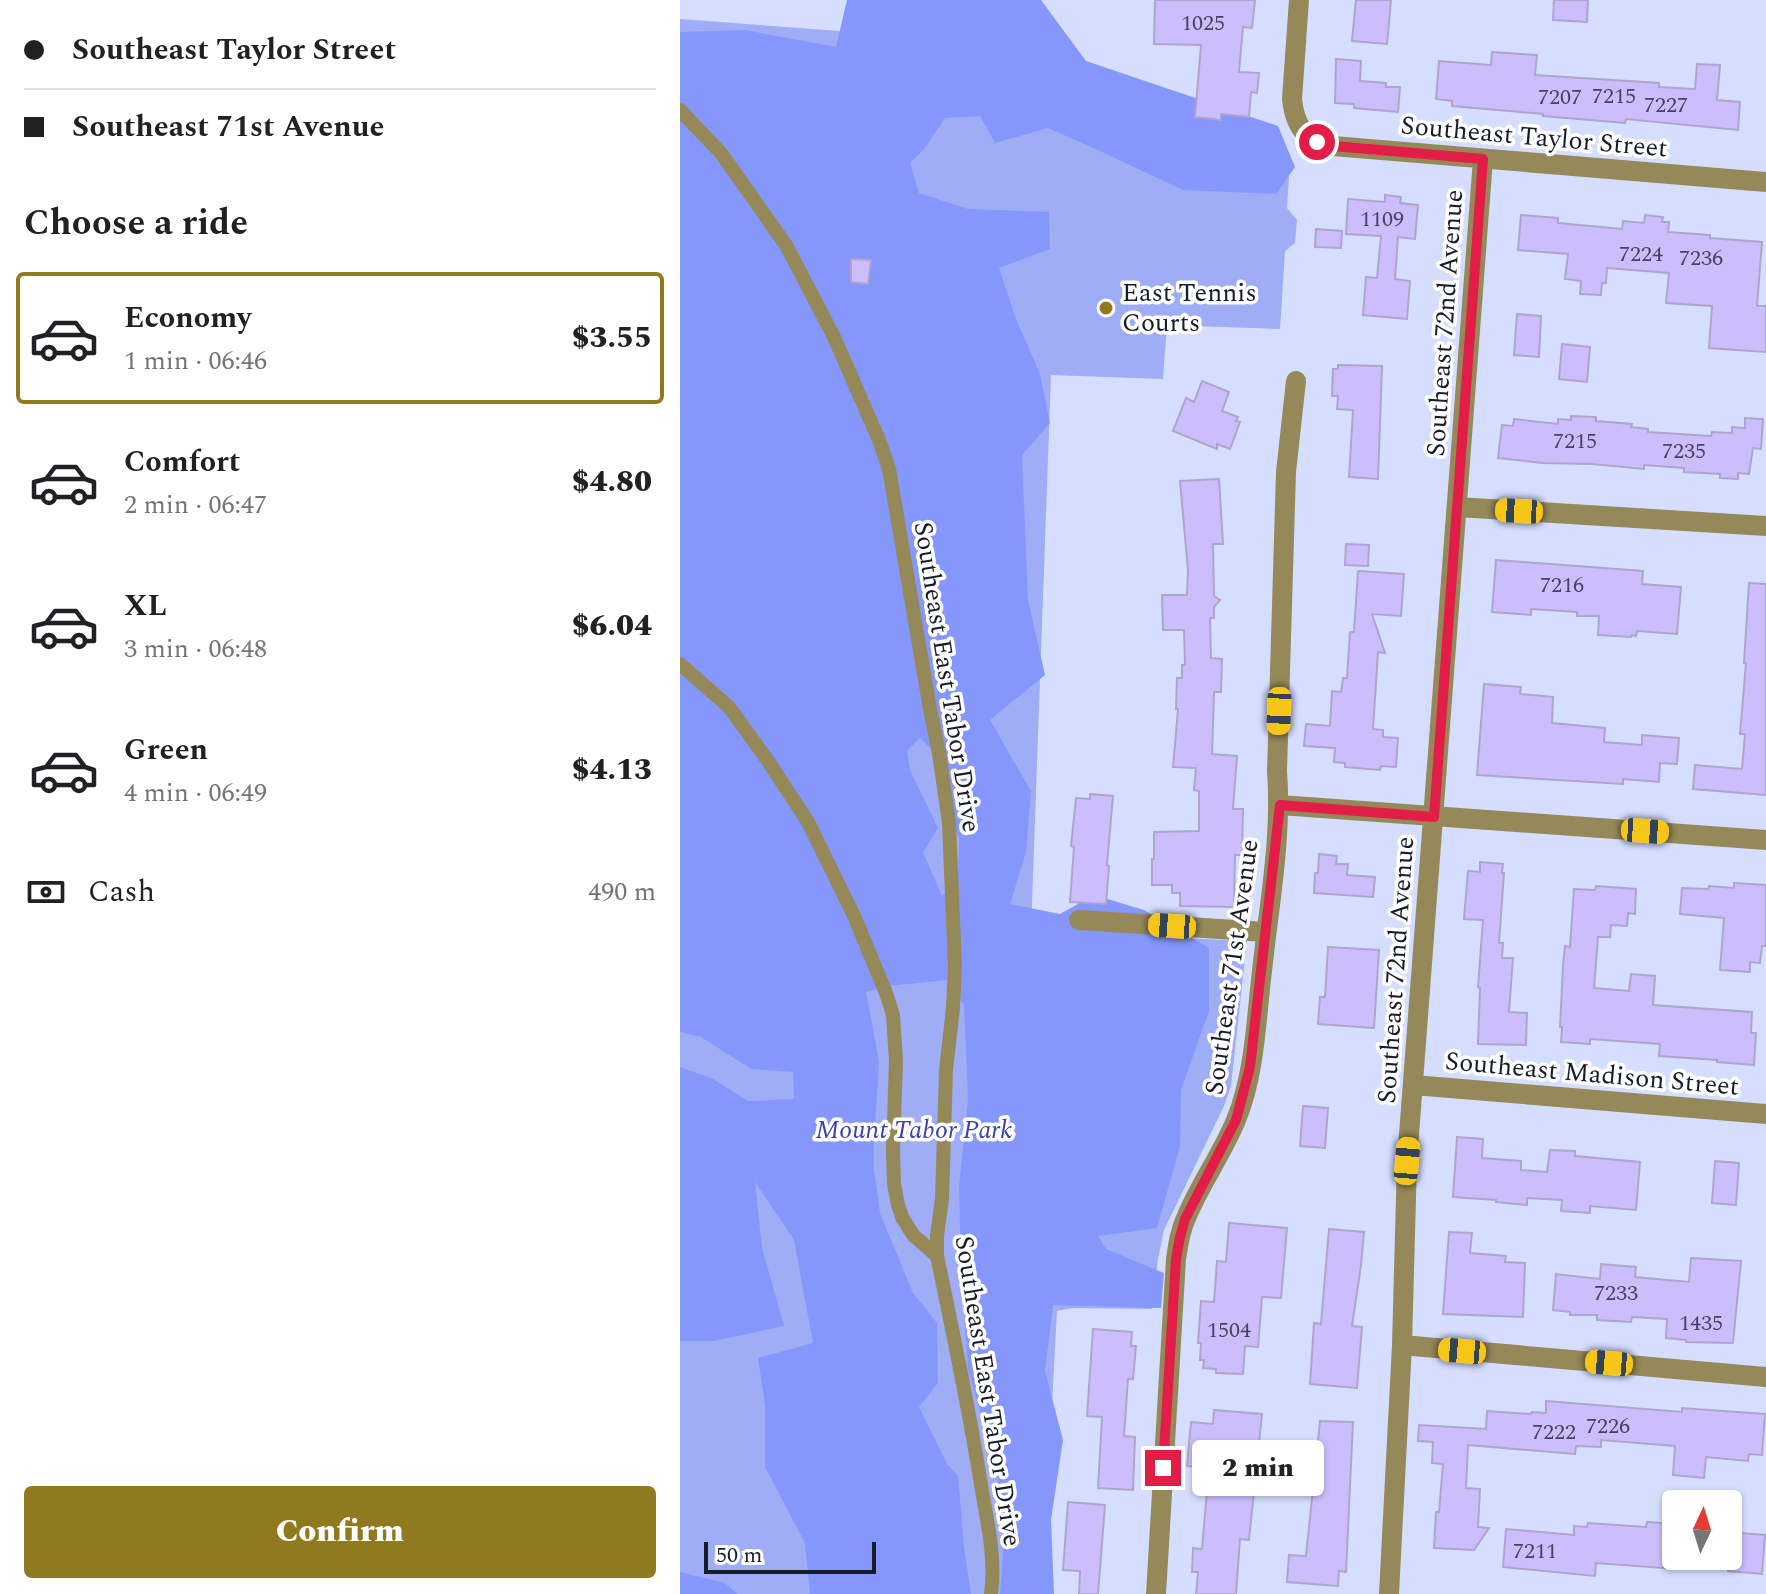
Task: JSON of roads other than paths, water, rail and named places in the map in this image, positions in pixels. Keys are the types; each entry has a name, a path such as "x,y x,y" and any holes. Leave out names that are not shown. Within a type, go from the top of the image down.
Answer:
{"street":[{"name":"Southeast Taylor Street","path":"1299,0 1292,99 1294,114 1303,131 1317,142 1333,146 1766,182"},
{"name":"Southeast 72nd Avenue","path":"1389,1594 1402,1345 1407,1161 1483,159"},
{"name":"Southeast 71st Avenue","path":"1156,1594 1176,1259 1185,1219 1236,1120 1245,1089 1266,932 1280,805 1277,771 1286,472 1296,381"},
{"path":"1457,507 1766,526"},
{"path":"1280,805 1766,840"},
{"path":"1079,920 1266,932"},
{"name":"Southeast Madison Street","path":"1413,1085 1766,1114"},
{"path":"1402,1345 1766,1377"}],"lane":[{"name":"Southeast East Tabor Drive","path":"680,110 721,153 786,245 840,349 889,469 949,823 955,967 946,1070 937,1256 978,1467 990,1548 991,1594"},
{"path":"680,664 729,707 768,761 808,822 855,918 893,1015 896,1060 893,1152 898,1205 913,1235 937,1256"}],"place":[{"name":"East Tennis Courts","path":"1106,308"}],"park label":[{"name":"Mount Tabor Park","path":"914,1130"}]}
